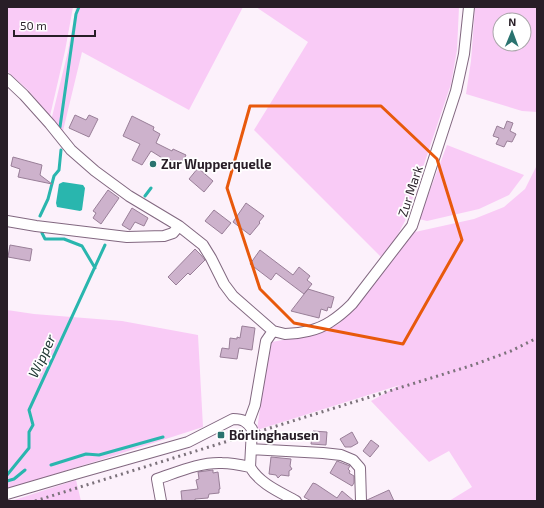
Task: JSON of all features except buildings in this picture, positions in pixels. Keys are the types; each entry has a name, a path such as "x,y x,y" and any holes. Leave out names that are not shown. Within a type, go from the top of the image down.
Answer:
{"street":[{"name":"Zur Mark","path":"273,331 285,334 300,332 315,329 330,323 352,304 412,226 456,92 464,54 469,7"},
{"path":"7,80 24,95 71,150 83,161 129,196 179,226 203,245 224,284 233,296 273,331 266,341 255,405 248,424"},
{"path":"7,221 127,237 164,236 173,233 179,226"},
{"path":"7,494 188,442 233,419 240,419 252,428 250,467 254,474 270,487 296,501"},
{"path":"251,449 341,454 353,460 360,468 361,501"},
{"path":"161,501 157,479 208,464 222,462 250,467"}],"highlighted area":[{"path":"250,106 381,106 437,159 462,240 403,344 294,323 260,289 227,188"}],"shaded area":[{"path":"7,7 73,7 65,51 50,116 28,90 7,71"},
{"path":"76,7 243,7 189,110 82,52 62,135 51,121 68,51"},
{"path":"256,7 459,7 457,50 451,84 405,221 396,238 381,257 254,130 308,42"},
{"path":"475,7 537,7 537,112 522,111 466,94 471,61"},
{"path":"447,145 524,175 509,195 479,209 427,221 419,219"},
{"path":"537,165 537,501 449,501 472,487 449,451 429,462 371,401 400,385 257,430 269,346 272,342 308,335 339,324 354,307 402,243 415,232 474,219 504,207 525,189"},
{"path":"63,182 83,185 85,188 82,210 80,211 57,207 56,203 59,184"},
{"path":"7,310 34,314 122,321 198,335 203,427 7,489"},
{"path":"76,480 81,501 11,501"}],"waterway":[{"path":"60,127 76,14 79,7"},
{"path":"40,216 48,199 54,176 59,170 61,150"},
{"name":"Wipper","path":"145,196 151,188"},
{"path":"42,233 45,239 64,239 82,246 95,268"},
{"name":"Wipper","path":"7,475 29,448 29,432 33,425 29,410 105,245"},
{"path":"51,465 86,454 99,455 163,437"},
{"path":"7,481 14,479 25,470"}],"railway":[{"path":"35,501 473,365 511,351 537,338"}],"place":[{"name":"Zur Wupperquelle","path":"153,164"},
{"name":"Börlinghausen","path":"221,435"}]}
